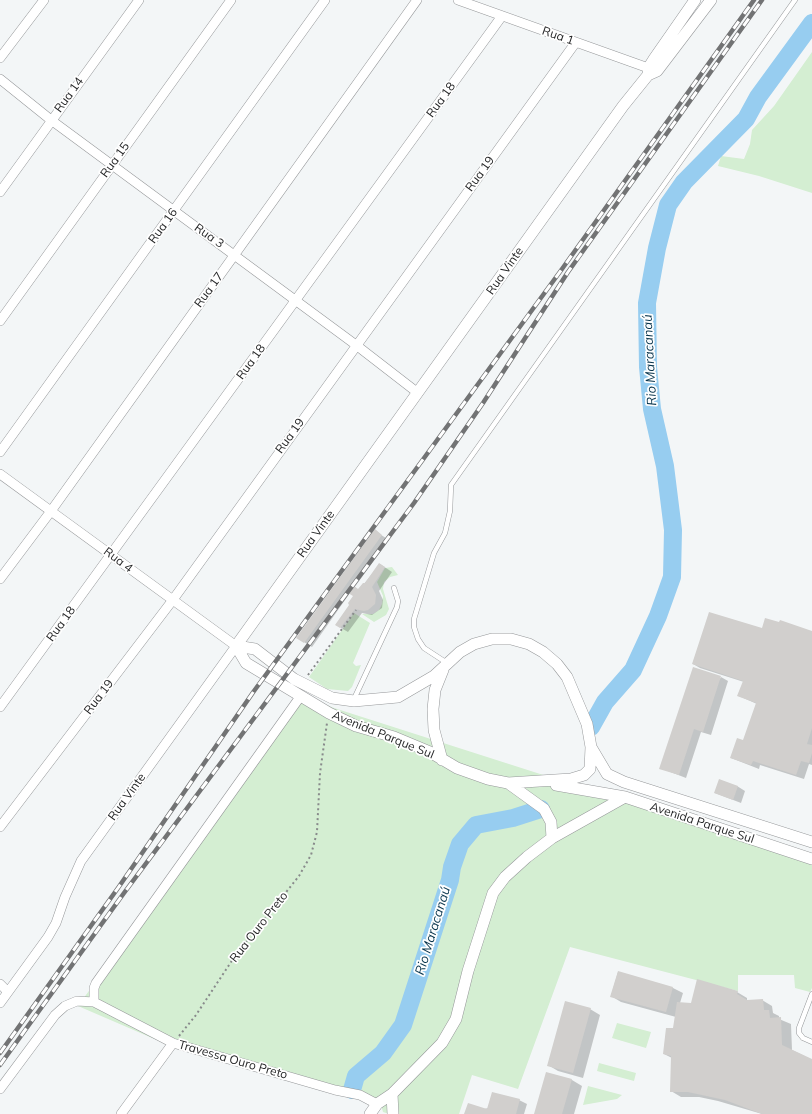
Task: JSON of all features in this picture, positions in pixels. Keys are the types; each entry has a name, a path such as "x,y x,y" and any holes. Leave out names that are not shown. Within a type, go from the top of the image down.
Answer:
{"street":[{"path":"0,58 44,0"},
{"name":"Rua 14","path":"0,192 139,0"},
{"name":"Rua 15","path":"0,320 231,0"},
{"name":"Rua 16","path":"0,452 325,0"},
{"name":"Rua 17","path":"0,579 51,511 417,0"},
{"name":"Rua 1","path":"458,0 652,71"},
{"path":"652,71 695,0"},
{"path":"652,71 711,0"},
{"name":"Rua 18","path":"0,707 112,555 295,300 502,16"},
{"name":"Rua 19","path":"0,827 172,601 576,42"},
{"name":"Rua Vinte","path":"0,1003 50,932 82,861 623,106 652,71"},
{"name":"Rua 3","path":"0,79 51,120 173,211 234,254 418,393"},
{"name":"Rua 4","path":"0,474 112,555 172,601 236,646"},
{"name":"Avenida Parque Sul","path":"492,639 511,639 529,644 543,652 557,664 567,677 587,724 591,747 590,769 584,775 572,779 543,782 508,783 476,775 457,768 430,752 401,740 356,726 329,713 300,697 246,663 236,646 255,649 294,679 332,698 354,701 398,697 422,684 460,652 474,644 492,639"},
{"path":"442,760 434,730 433,709 435,690 446,665"},
{"path":"0,1089 59,1010 77,1001 94,1002 94,988 99,978 300,697"},
{"name":"Avenida Parque Sul","path":"591,747 607,774 624,782 812,842"},
{"name":"Avenida Parque Sul","path":"543,782 625,797 812,859"},
{"path":"508,783 544,808 551,822 552,838"},
{"path":"370,1114 377,1104 392,1094 442,1043 456,1019 468,971 493,893 505,877 527,857 552,838 625,797"},
{"path":"0,984 8,992"},
{"name":"Travessa Ouro Preto","path":"94,1002 173,1043 335,1090 360,1095 377,1104"},
{"path":"121,1114 173,1043"},
{"path":"392,1094 393,1114"}],"lane":[{"path":"446,665 424,648 418,639 414,623 434,553 445,532 450,511 451,486 795,0"},
{"path":"354,701 397,607 398,602 394,588"},
{"path":"812,994 799,1028 803,1038 812,1042"}],"path":[{"path":"307,677 356,610"},
{"name":"Rua Ouro Preto","path":"173,1043 196,1015 235,956 299,876 311,855 316,832 322,754 329,713"}],"green space":[{"path":"812,52 812,193 759,176 718,166 721,156 744,159 750,144 752,130 774,106"},
{"path":"392,567 398,575 390,577 384,582 383,589 389,609 386,615 374,622 362,614 373,614 379,610 382,604 383,596 377,582 385,568"},
{"path":"354,613 370,623 353,663 356,666 361,665 352,687 348,691 327,689 309,677"},
{"path":"303,695 334,708 812,861 812,988 810,992 795,988 794,975 738,975 738,991 570,947 518,1089 472,1075 459,1114 389,1114 383,1112 380,1101 173,1047 78,1006"},
{"path":"617,1023 651,1032 646,1048 612,1038"},
{"path":"599,1063 636,1073 634,1081 597,1071"},
{"path":"588,1086 622,1095 617,1099 583,1105"}],"building":[{"path":"375,529 382,535 304,643 296,638"},
{"path":"379,563 385,567 372,587 376,595 375,604 368,610 364,611 355,609 340,628 335,625 349,605 348,603 353,596 348,593 354,586 358,589 363,583 365,583"},
{"path":"709,612 762,628 765,618 779,622 780,620 812,631 812,728 807,744 812,745 812,753 809,763 801,761 796,775 753,761 751,765 730,758 737,738 743,740 756,703 737,696 743,681 692,664"},
{"path":"693,667 721,676 703,732 694,729 679,775 659,769"},
{"path":"719,779 738,786 733,800 714,793"},
{"path":"618,971 673,987 666,1012 610,997"},
{"path":"697,979 738,991 737,994 747,1000 763,999 764,1010 769,1010 770,1018 781,1017 782,1045 812,1059 812,1114 762,1114 725,1100 688,1092 670,1092 671,1056 663,1054 666,1028 673,1028 677,1002 691,1003"},
{"path":"565,1001 591,1008 573,1073 547,1066"},
{"path":"546,1072 572,1079 562,1114 534,1114"},
{"path":"492,1092 520,1099 516,1114 464,1114 468,1103 487,1109"}],"waterway":[{"name":"Rio Maracanaú","path":"591,727 605,702 633,670 658,616 672,577 673,530 665,466 652,409 648,367 647,303 657,248 668,205 684,182 746,119 758,97 812,23"},
{"name":"Rio Maracanaú","path":"352,1090 356,1076 383,1053 403,1025 450,880 452,867 460,844 476,825 513,818 541,809"}],"railway":[{"path":"0,1053 118,888 254,691 562,269 754,0"},
{"path":"0,1065 124,893 414,503 483,403 568,272 762,0"}]}
